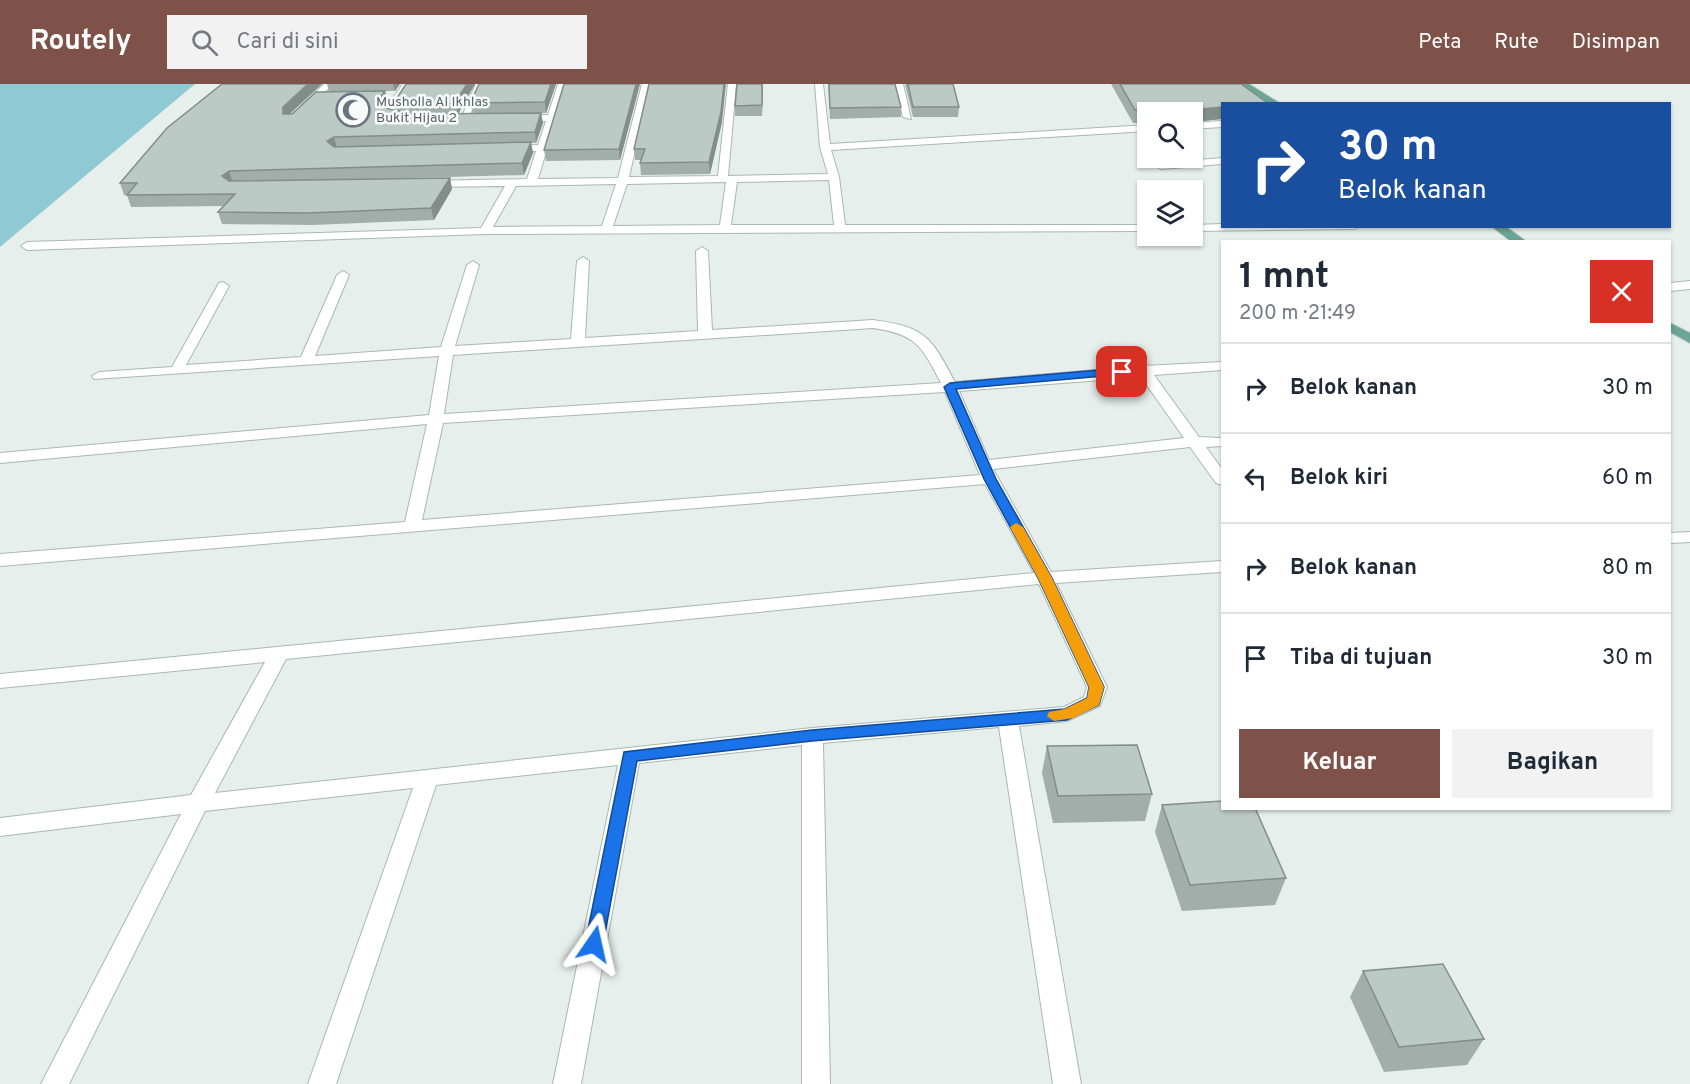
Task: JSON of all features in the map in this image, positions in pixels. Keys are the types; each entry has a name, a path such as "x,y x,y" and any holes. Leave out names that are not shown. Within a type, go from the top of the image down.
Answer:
{"main road":[{"path":"1243,84 1274,102"},
{"path":"1499,228 1518,240"},
{"path":"1671,328 1690,339"}],"street":[{"path":"299,113 329,84"},
{"path":"408,84 394,96 389,113 403,119 415,120"},
{"path":"474,119 458,119 480,84"},
{"path":"532,181 562,84"},
{"path":"606,230 623,180 646,84"},
{"path":"725,228 732,84"},
{"path":"819,84 825,147 834,177 840,228"},
{"path":"899,84 908,117"},
{"path":"315,97 336,97"},
{"path":"508,118 552,118"},
{"path":"1203,125 1221,124"},
{"path":"825,147 1137,129"},
{"path":"498,149 544,148"},
{"path":"1203,163 1221,161"},
{"path":"419,184 834,177"},
{"path":"485,231 513,182"},
{"path":"27,246 485,231 725,228 1137,228"},
{"path":"1203,228 1221,228"},
{"path":"702,251 705,334"},
{"path":"578,343 583,261"},
{"path":"413,525 436,419 447,351 473,265"},
{"path":"306,361 343,275"},
{"path":"1671,287 1690,285"},
{"path":"177,370 224,286"},
{"path":"0,827 198,802 812,736 1067,714 1094,701 1097,687 1045,578 986,472 950,387 924,339 902,328 873,324 705,334 99,376"},
{"path":"0,458 436,419 950,387 1143,370 1221,366"},
{"path":"1143,370 1221,479"},
{"path":"0,560 413,525 986,472 1194,442 1221,442"},
{"path":"1671,538 1690,537"},
{"path":"0,681 1045,578 1221,566"},
{"path":"55,1084 198,802 280,652"},
{"path":"1008,720 1067,1084"},
{"path":"812,736 816,1084"},
{"path":"567,1084 630,756"},
{"path":"322,1084 427,779"}],"water":[{"path":"0,84 195,84 0,247"}],"building":[{"path":"222,84 308,84 283,107 283,114 292,114 316,92 385,91 380,98 385,108 412,114 541,113 535,132 334,137 327,141 334,147 531,142 522,163 229,171 222,176 229,181 450,178 431,208 308,213 218,212 235,194 127,195 137,183 120,183 167,128"},
{"path":"406,84 467,84 455,103 413,104 395,101"},
{"path":"479,84 551,84 545,102 470,103"},
{"path":"564,84 636,84 619,149 544,150"},
{"path":"649,84 724,84 721,112 709,162 640,163 645,149 634,149"},
{"path":"737,84 762,84 762,105 735,106"},
{"path":"829,84 895,84 901,107 830,108"},
{"path":"908,84 953,84 959,107 913,107"},
{"path":"1120,84 1241,84 1266,102 1221,102 1221,107 1203,109 1203,102 1137,102 1137,110"},
{"path":"1137,745 1152,794 1058,796 1047,746"},
{"path":"1221,801 1221,810 1256,810 1286,878 1190,885 1162,805"},
{"path":"1443,964 1484,1039 1399,1047 1363,971"}],"slow traffic":[{"path":"1016,527 1045,578 1097,687 1094,701 1067,714 1054,716"}],"place":[{"name":"Musholla Al Ikhlas Bukit Hijau 2","path":"353,110"}],"route":[{"path":"594,944 630,756 812,736 1067,714 1094,701 1097,687 1045,578 983,465 950,387 1122,372"}]}
